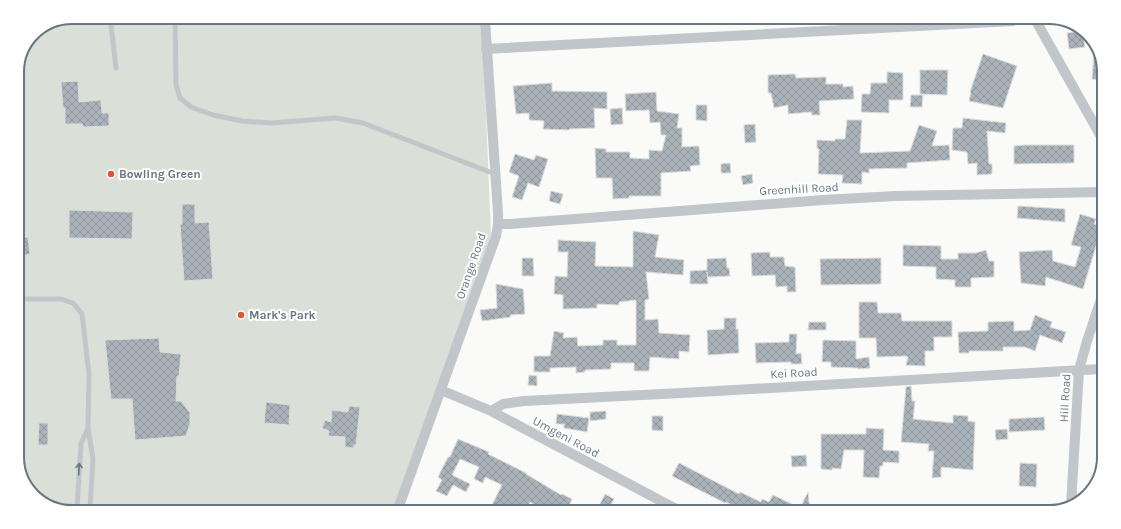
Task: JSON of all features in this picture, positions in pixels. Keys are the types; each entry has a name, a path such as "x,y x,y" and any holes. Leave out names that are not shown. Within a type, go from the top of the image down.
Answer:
{"street":[{"name":"Orange Road","path":"399,505 496,236 498,224 485,24"},
{"path":"486,49 957,24"},
{"path":"1038,24 1097,129"},
{"name":"Greenhill Road","path":"498,224 895,196 1097,192"},
{"name":"Hill Road","path":"1071,499 1079,370 1097,311"},
{"name":"Kei Road","path":"491,411 503,404 524,400 682,393 1097,369"},
{"name":"Umgeni Road","path":"440,390 491,411 669,505"}],"lane":[{"path":"111,24 116,68"},
{"path":"175,24 176,85 180,98 191,108 213,116 242,121 271,123 336,118 363,123 495,174"},
{"path":"24,299 61,299 73,303 82,314 89,374 88,428 93,459 90,505"},
{"path":"77,505 81,444 88,428"}],"shaded area":[{"name":"Mark's Park","path":"72,24 482,24 491,234 439,396 398,505 72,505 63,504 48,499 38,491 30,481 24,460 24,69 32,45 38,38 45,32 54,28"}],"building":[{"path":"1075,32 1083,39 1085,47 1069,49 1067,33"},
{"path":"983,54 1017,66 1003,108 969,101 970,92"},
{"path":"1094,56 1097,69 1097,79 1092,79"},
{"path":"920,70 948,70 947,95 920,94"},
{"path":"887,72 903,73 903,100 889,100 889,113 861,112 862,94 870,94 871,83 887,83"},
{"path":"795,74 796,78 826,77 826,84 843,84 843,87 853,86 854,99 819,101 820,115 812,115 811,112 788,114 788,105 774,108 771,93 768,93 768,75"},
{"path":"78,81 79,102 101,100 102,113 109,113 109,126 83,127 82,124 65,124 65,108 63,108 61,82"},
{"path":"552,83 552,91 607,92 607,109 594,108 595,128 569,130 543,129 544,121 529,120 529,113 516,114 513,86"},
{"path":"656,92 657,111 679,114 677,128 682,128 682,147 699,146 700,165 690,166 691,171 661,173 661,196 629,196 629,198 613,199 612,178 596,178 595,148 606,149 606,152 630,152 630,158 649,159 649,150 662,151 666,135 661,135 660,122 650,123 649,110 626,111 625,94"},
{"path":"911,95 923,95 922,107 910,107"},
{"path":"696,105 707,105 707,121 696,120"},
{"path":"622,108 623,124 611,125 610,109"},
{"path":"963,118 1006,123 1005,133 987,131 989,164 992,164 992,174 977,175 977,163 968,164 967,152 952,150 953,128 962,128"},
{"path":"847,120 862,120 860,153 910,151 919,125 937,131 932,146 949,145 950,160 907,163 907,168 869,169 869,173 862,172 862,184 842,183 843,175 818,174 819,149 817,148 817,140 835,141 835,139 845,139"},
{"path":"755,124 756,142 745,143 744,125"},
{"path":"1074,145 1074,163 1014,164 1014,146"},
{"path":"515,154 534,160 536,155 548,159 539,187 528,183 522,200 512,197 519,176 509,172"},
{"path":"730,163 731,173 721,173 721,164"},
{"path":"752,174 753,183 743,185 741,176"},
{"path":"551,191 563,194 560,204 549,201"},
{"path":"182,204 195,204 195,223 209,222 213,279 184,281 180,224 182,224"},
{"path":"1018,206 1065,209 1065,222 1017,218"},
{"path":"69,210 133,212 132,239 69,238"},
{"path":"1080,214 1096,219 1094,224 1097,225 1097,243 1083,289 1046,277 1045,286 1021,283 1019,252 1052,250 1053,261 1075,267 1081,247 1071,245"},
{"path":"633,231 659,235 655,257 684,260 683,275 646,272 649,299 645,300 645,320 658,319 659,333 690,335 689,352 679,351 679,359 650,357 649,371 634,371 634,363 611,363 611,369 585,370 585,372 576,373 576,367 550,368 550,372 534,372 534,356 550,356 554,331 564,333 563,338 577,337 578,346 603,345 603,340 617,340 617,345 636,345 636,300 619,302 619,305 597,304 597,308 563,309 563,295 554,294 555,276 567,277 568,252 558,252 558,240 596,242 595,266 633,267"},
{"path":"28,237 30,254 24,255 24,238"},
{"path":"903,245 941,246 941,259 958,259 958,253 976,253 986,250 989,261 994,261 994,277 971,278 971,287 955,287 955,280 936,279 936,267 903,266"},
{"path":"770,252 770,257 784,257 785,266 795,267 796,292 787,292 787,286 776,287 775,275 752,276 751,253"},
{"path":"522,258 533,258 534,276 522,276"},
{"path":"726,258 730,276 708,277 707,272 708,284 690,284 690,271 707,270 707,259"},
{"path":"881,258 881,284 821,285 820,259"},
{"path":"496,284 523,289 525,314 510,315 511,317 482,321 480,310 497,308"},
{"path":"859,302 877,302 878,313 901,313 902,321 952,321 952,337 934,337 934,351 925,351 925,366 906,365 908,357 906,356 877,357 876,338 859,338"},
{"path":"1035,315 1052,322 1050,327 1066,332 1062,343 1040,335 1035,351 1025,347 1003,347 1003,351 969,351 969,353 959,353 958,332 988,331 988,322 1014,321 1014,331 1030,330"},
{"path":"724,318 736,318 739,353 708,355 707,330 724,329"},
{"path":"809,322 826,322 826,330 808,330"},
{"path":"789,334 797,334 796,354 801,353 802,364 791,364 791,362 756,363 755,343 789,342"},
{"path":"159,338 160,352 181,354 179,376 177,376 176,401 181,401 190,413 190,424 186,436 135,440 132,399 111,399 105,340"},
{"path":"823,340 856,341 856,359 869,357 870,368 858,369 831,367 831,362 822,362"},
{"path":"529,375 537,376 537,386 528,385"},
{"path":"911,386 912,401 915,401 913,419 953,423 953,415 968,416 968,421 975,422 973,470 941,467 941,477 932,478 934,451 928,451 929,444 901,442 906,387"},
{"path":"266,402 290,405 289,425 264,423"},
{"path":"349,406 360,407 356,445 354,445 354,448 345,447 345,437 328,436 329,431 322,428 325,420 331,422 332,410 348,412"},
{"path":"606,411 606,419 590,421 590,412"},
{"path":"557,414 589,418 587,432 564,428 564,424 556,424"},
{"path":"652,416 663,416 663,431 652,430"},
{"path":"1044,417 1045,430 1009,432 1009,419"},
{"path":"39,423 48,423 48,445 38,445"},
{"path":"866,428 884,429 883,450 899,451 899,463 883,462 883,466 880,466 879,478 863,477 864,450 844,450 841,469 821,469 821,434 866,434"},
{"path":"1007,429 1008,439 996,440 995,430"},
{"path":"458,439 489,452 488,454 526,473 561,495 562,494 572,499 569,505 535,505 530,502 528,505 492,505 502,485 485,477 483,483 474,479 479,467 460,459 452,475 470,484 466,492 453,485 447,496 436,491 442,480 438,477 448,457 450,457"},
{"path":"806,455 807,466 792,467 791,456"},
{"path":"679,463 739,494 740,492 761,502 762,499 769,502 773,495 794,505 732,505 726,502 725,503 672,476"},
{"path":"1020,463 1037,464 1036,487 1019,486"},
{"path":"808,492 809,505 802,505"},
{"path":"605,494 614,499 611,505 600,505"}],"place":[{"name":"Bowling Green","path":"111,174"},
{"name":"Mark's Park","path":"241,315"}]}
